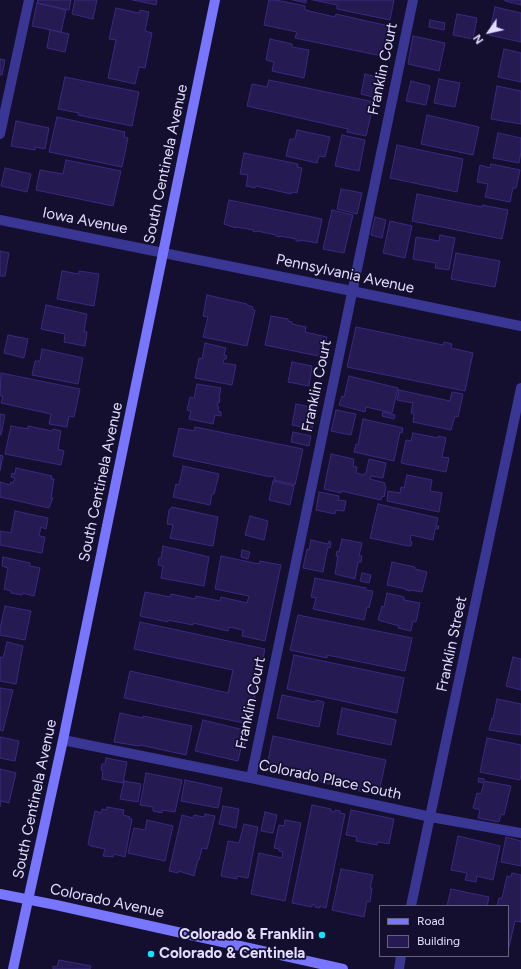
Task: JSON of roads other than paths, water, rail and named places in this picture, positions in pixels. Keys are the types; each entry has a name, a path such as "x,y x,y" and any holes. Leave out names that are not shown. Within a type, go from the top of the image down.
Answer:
{"street":[{"path":"0,134 29,0"},
{"name":"South Centinela Avenue","path":"13,969 63,740 215,0"},
{"name":"Franklin Court","path":"251,778 413,0"},
{"name":"Iowa Avenue","path":"0,220 163,253"},
{"name":"Pennsylvania Avenue","path":"163,253 521,326"},
{"name":"Franklin Street","path":"411,905 521,388"},
{"name":"Colorado Place South","path":"63,740 251,778 431,817 521,833"},
{"name":"Colorado Avenue","path":"0,894 343,969"},
{"path":"399,969 401,957"}],"place":[{"name":"Colorado & Franklin","path":"322,935"},
{"name":"Colorado & Centinela","path":"151,954"}]}
